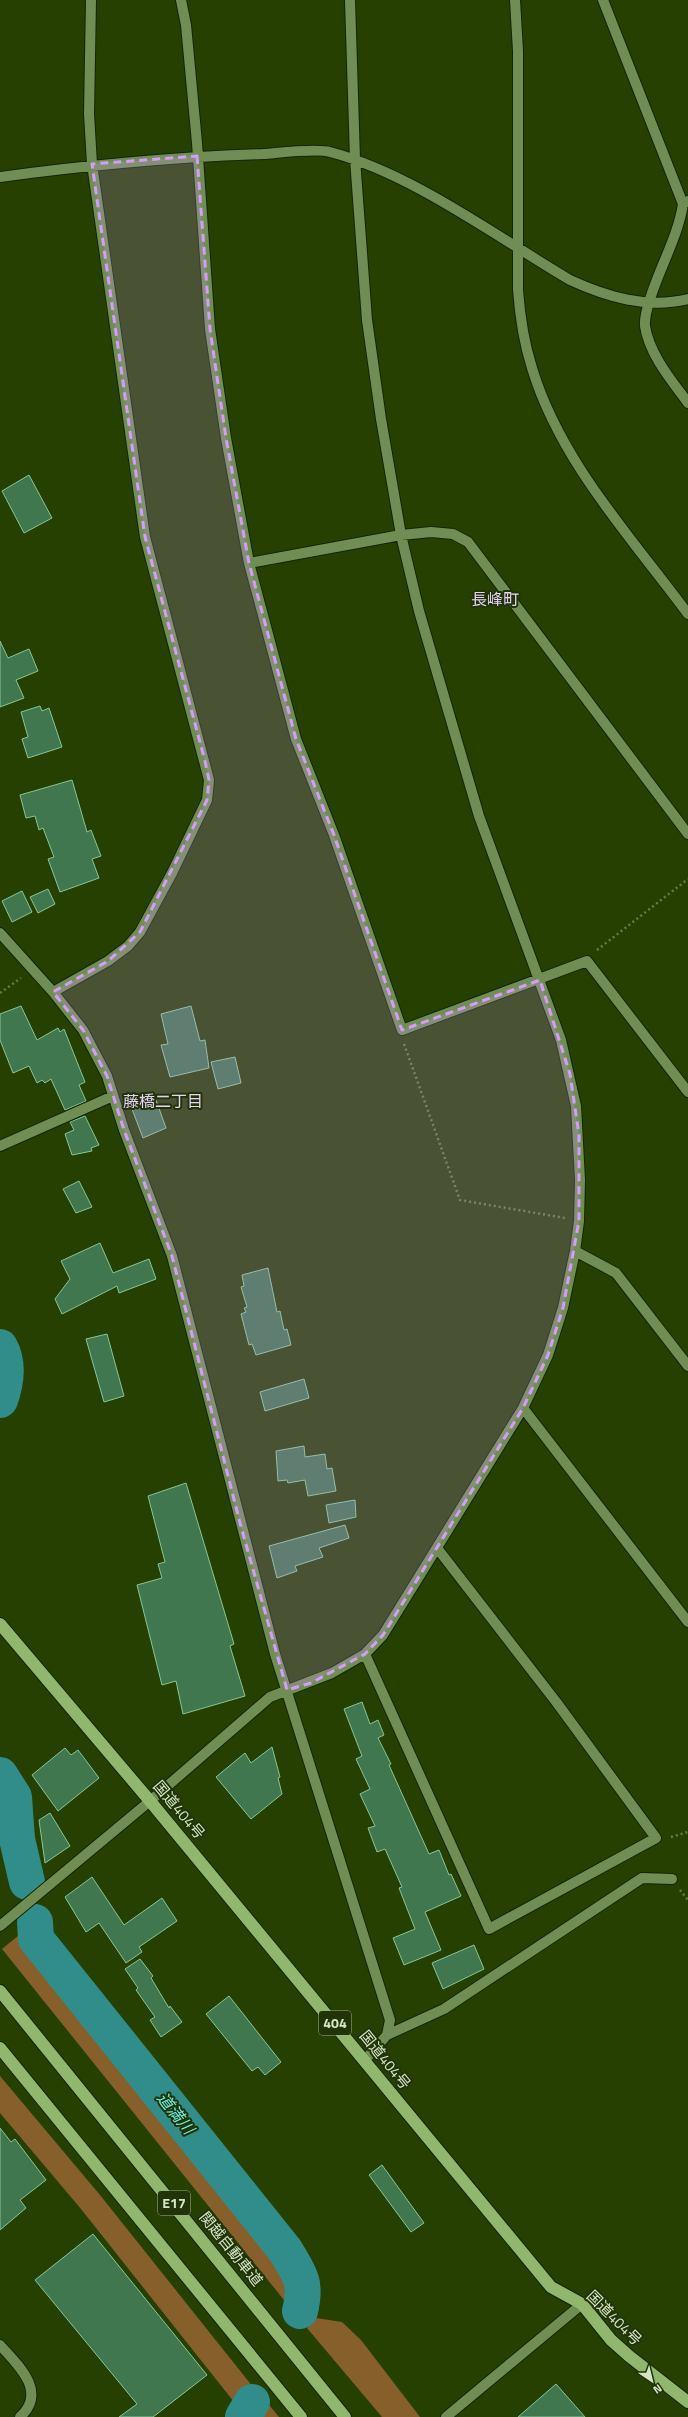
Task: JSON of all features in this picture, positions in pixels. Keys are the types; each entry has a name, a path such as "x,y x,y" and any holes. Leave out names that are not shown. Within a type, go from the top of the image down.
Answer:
{"highway":[{"name":"国道404号","path":"0,1624 150,1801 551,2287 582,2304 611,2340 688,2402"},
{"name":"関越自動車道","path":"0,1991 75,2081 345,2417"},
{"name":"E17","path":"0,2048 301,2417"}],"street":[{"path":"53,992 108,961 128,946 140,932 172,873 207,800 209,780 145,537 92,164 89,114 91,0"},
{"path":"181,0 186,26 210,329 226,438 249,563 296,739 334,835 402,1030 540,980 587,961 688,1092"},
{"path":"0,1926 150,1801 270,1697 332,1673 365,1654 383,1635 523,1408 548,1355 563,1308 575,1251 579,1221 579,1135 576,1106 561,1040 479,816 419,610 401,535 381,419 367,320 354,159 350,0"},
{"path":"515,0 518,51 518,290 521,326 532,368 543,398 563,439 585,476 688,614"},
{"path":"603,0 686,203 680,223 659,272 645,316 650,341 656,356 688,403"},
{"path":"0,177 92,164 197,156 327,151 354,159 416,188 518,250 570,280 594,291 621,299 649,303 688,299"},
{"path":"249,563 401,535 431,532 453,534 472,547 688,834"},
{"path":"0,933 53,992 83,1030 107,1076 124,1130 172,1256 275,1654 390,2020 387,2035"},
{"path":"0,1146 113,1096"},
{"path":"575,1251 616,1273 688,1366"},
{"path":"523,1408 688,1622"},
{"path":"365,1654 489,1929 656,1838 557,1703 437,1548"},
{"path":"365,2060 387,2035 444,2010 642,1878 672,1879"},
{"path":"446,2417 582,2304"},
{"path":"0,2345 20,2367 30,2382 33,2392 26,2412 20,2417"}],"path":[{"path":"587,961 600,946 688,879"},
{"path":"0,993 33,970"},
{"path":"402,1030 405,1048 460,1200 579,1221"}],"highlighted area":[{"path":"197,156 210,329 226,438 249,563 296,739 334,835 402,1030 540,980 570,1074 579,1135 579,1221 563,1308 548,1355 523,1408 383,1635 365,1654 311,1683 287,1690 240,1523 172,1256 124,1130 107,1076 83,1030 53,992 108,961 140,932 207,800 209,780 205,761 145,537 92,164"}],"shaded area":[{"path":"24,1931 283,2252 297,2281 298,2287 298,2294 292,2310 2,1949"},
{"path":"0,2076 100,2195 253,2387 244,2396 238,2407 81,2209 0,2113"},
{"path":"316,2318 342,2322 361,2340 420,2417 382,2417 307,2328"},
{"path":"261,2395 279,2417 250,2417"}],"building":[{"path":"29,475 52,518 24,533 2,491"},
{"path":"0,641 8,658 29,649 38,671 16,680 24,698 0,707"},
{"path":"40,706 42,711 49,708 62,747 28,758 22,739 28,737 21,712"},
{"path":"72,780 87,832 91,830 101,856 92,859 99,878 60,892 48,859 54,857 43,828 39,830 35,816 26,818 20,795"},
{"path":"48,889 55,904 38,913 30,897"},
{"path":"22,891 32,912 12,922 2,901"},
{"path":"21,1006 37,1040 58,1028 60,1032 64,1029 85,1082 79,1085 86,1101 65,1110 51,1079 45,1083 42,1080 37,1083 29,1066 13,1073 0,1040 0,1014"},
{"path":"191,1006 200,1041 205,1040 209,1068 170,1077 161,1045 168,1044 161,1014"},
{"path":"235,1057 241,1083 218,1089 211,1062"},
{"path":"156,1100 166,1128 143,1138 132,1109"},
{"path":"85,1116 99,1145 91,1148 92,1151 72,1155 65,1134 74,1130 70,1122"},
{"path":"79,1181 92,1207 76,1213 63,1189"},
{"path":"100,1243 113,1273 149,1259 156,1279 119,1293 117,1286 62,1314 55,1299 70,1279 61,1261"},
{"path":"268,1268 277,1312 280,1311 284,1330 287,1329 291,1345 256,1355 252,1344 249,1345 241,1314 246,1312 244,1308 247,1307 241,1287 244,1286 242,1275"},
{"path":"107,1334 124,1396 104,1402 86,1339"},
{"path":"304,1379 309,1398 265,1411 260,1392"},
{"path":"304,1446 305,1457 325,1454 327,1469 332,1468 336,1491 308,1496 305,1480 288,1483 287,1480 278,1481 276,1451"},
{"path":"186,1483 234,1644 230,1646 245,1696 183,1714 176,1681 162,1685 137,1585 162,1578 158,1564 165,1562 148,1496"},
{"path":"355,1500 356,1517 329,1523 326,1505"},
{"path":"345,1525 349,1538 319,1548 323,1557 295,1566 297,1571 277,1578 269,1546"},
{"path":"362,1702 370,1724 378,1720 384,1735 378,1738 391,1764 389,1765 429,1854 439,1850 449,1875 451,1874 461,1896 425,1912 441,1950 404,1965 393,1938 415,1929 399,1888 402,1887 385,1849 377,1852 368,1828 375,1826 360,1794 370,1789 356,1759 362,1756 344,1709"},
{"path":"272,1747 280,1777 278,1778 282,1794 251,1819 216,1777 245,1753 251,1763"},
{"path":"65,1748 71,1755 78,1750 99,1778 58,1811 32,1775"},
{"path":"50,1813 70,1846 45,1863 39,1820"},
{"path":"92,1877 124,1925 162,1898 177,1921 139,1947 142,1952 126,1963 99,1923 86,1932 65,1897"},
{"path":"474,1945 484,1969 443,1989 432,1963"},
{"path":"140,1959 153,1976 151,1978 169,2008 170,2006 182,2022 161,2037 150,2020 155,2017 136,1990 138,1988 125,1969"},
{"path":"229,1996 281,2062 265,2075 258,2067 252,2071 206,2014"},
{"path":"0,2128 11,2142 15,2139 46,2180 20,2200 26,2208 0,2230"},
{"path":"382,2165 424,2223 411,2232 369,2175"},
{"path":"93,2234 207,2375 153,2417 119,2417 137,2404 35,2280"},
{"path":"556,2384 585,2417 518,2417"}],"waterway":[{"name":"道満川","path":"0,1347 6,1366 4,1387 0,1400"},
{"name":"道満川","path":"0,1775 14,1797 17,1839 27,1882"},
{"name":"道満川","path":"35,1922 36,1939 285,2250 301,2279 303,2293 300,2311"},
{"name":"道満川","path":"243,2417 252,2402"}],"district":[{"name":"長峰町","path":"495,599"},
{"name":"藤橋二丁目","path":"163,1101"}]}
